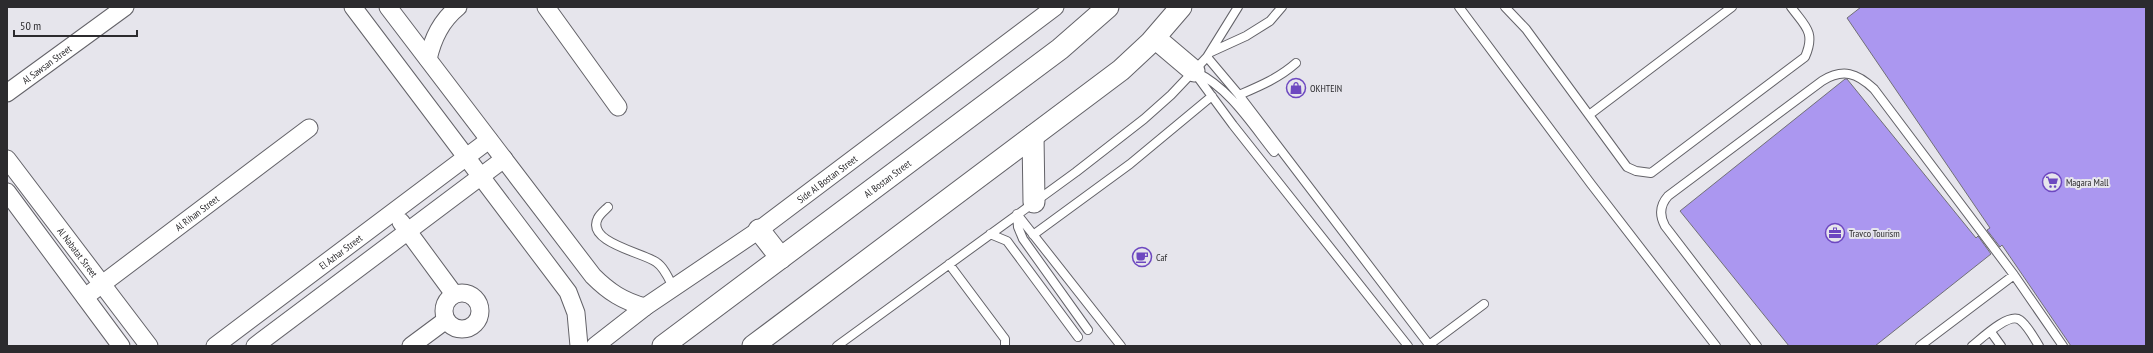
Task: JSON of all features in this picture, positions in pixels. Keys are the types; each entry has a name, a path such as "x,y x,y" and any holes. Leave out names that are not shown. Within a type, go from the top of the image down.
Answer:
{"street":[{"name":"Al Sawsan Street","path":"7,93 125,7"},
{"path":"353,7 568,292 576,313 579,346"},
{"path":"388,7 593,276 613,294 625,301 645,307"},
{"path":"428,59 438,30 450,14 458,7"},
{"path":"546,7 618,107"},
{"name":"Side Al Bostan Street","path":"595,346 673,287 759,230 1055,7"},
{"name":"Al Bostan Street","path":"664,346 1060,49 1108,7"},
{"path":"753,346 1121,70 1155,38 1181,7"},
{"path":"1155,38 1204,60"},
{"name":"Al Rihan Street","path":"85,297 309,128"},
{"path":"1033,136 1034,202"},
{"name":"El Azhar Street","path":"215,346 489,140"},
{"name":"Al Nabatat Street","path":"7,159 149,346"},
{"path":"255,346 504,159"},
{"name":"Al Nabatat Street","path":"7,192 121,346"},
{"path":"393,212 454,294"},
{"path":"759,230 781,258"},
{"path":"463,293 472,296 475,300 480,312 477,321 470,327 461,329 452,326 446,320 443,310 447,301 454,294 463,293"},
{"path":"411,346 446,320"}],"lane":[{"path":"837,346 1034,202 1144,119 1204,60 1238,7"},
{"path":"1204,60 1270,21 1282,7"},
{"path":"1459,7 1590,184 1716,346"},
{"path":"1506,7 1526,29 1627,166 1636,171 1651,173 1805,57 1811,43 1808,31 1790,7"},
{"path":"1589,114 1732,7"},
{"path":"1204,60 1239,95 1430,345 1484,304"},
{"path":"1204,60 1212,96 1408,346"},
{"path":"1204,60 1216,84 1226,93 1274,152"},
{"path":"1239,95 1284,73 1296,62"},
{"path":"1757,346 1665,226 1661,216 1662,205 1668,196 1822,81 1831,75 1841,73 1857,76 1874,89 2014,275 2063,346"},
{"path":"1033,235 1130,164 1212,96"},
{"path":"608,206 598,217 596,222 602,237 617,246 657,262 666,273 673,287"},
{"path":"1017,214 1121,346"},
{"path":"1017,214 1018,227 1022,239 1088,330"},
{"path":"990,234 1007,241 1078,338"},
{"path":"949,264 1005,339 1005,346"},
{"path":"1920,346 2014,275"},
{"path":"1972,346 2004,321 2013,318 2019,320 2026,326 2039,346"},
{"path":"1991,332 2001,346"}],"building":[{"name":"Magara Mall","path":"1861,7 2146,7 2146,346 2071,346 2002,245 2000,247 1987,230 1990,228 1847,18"},
{"name":"Travco Tourism","path":"1845,79 1847,79 1976,238 1978,236 1991,254 1875,346 1789,346 1680,211"}],"place":[{"name":"OKHTEIN","path":"1296,88"},
{"name":"Magara Mall","path":"2052,182"},
{"name":"Travco Tourism","path":"1835,233"},
{"name":"Caf","path":"1142,257"}]}
